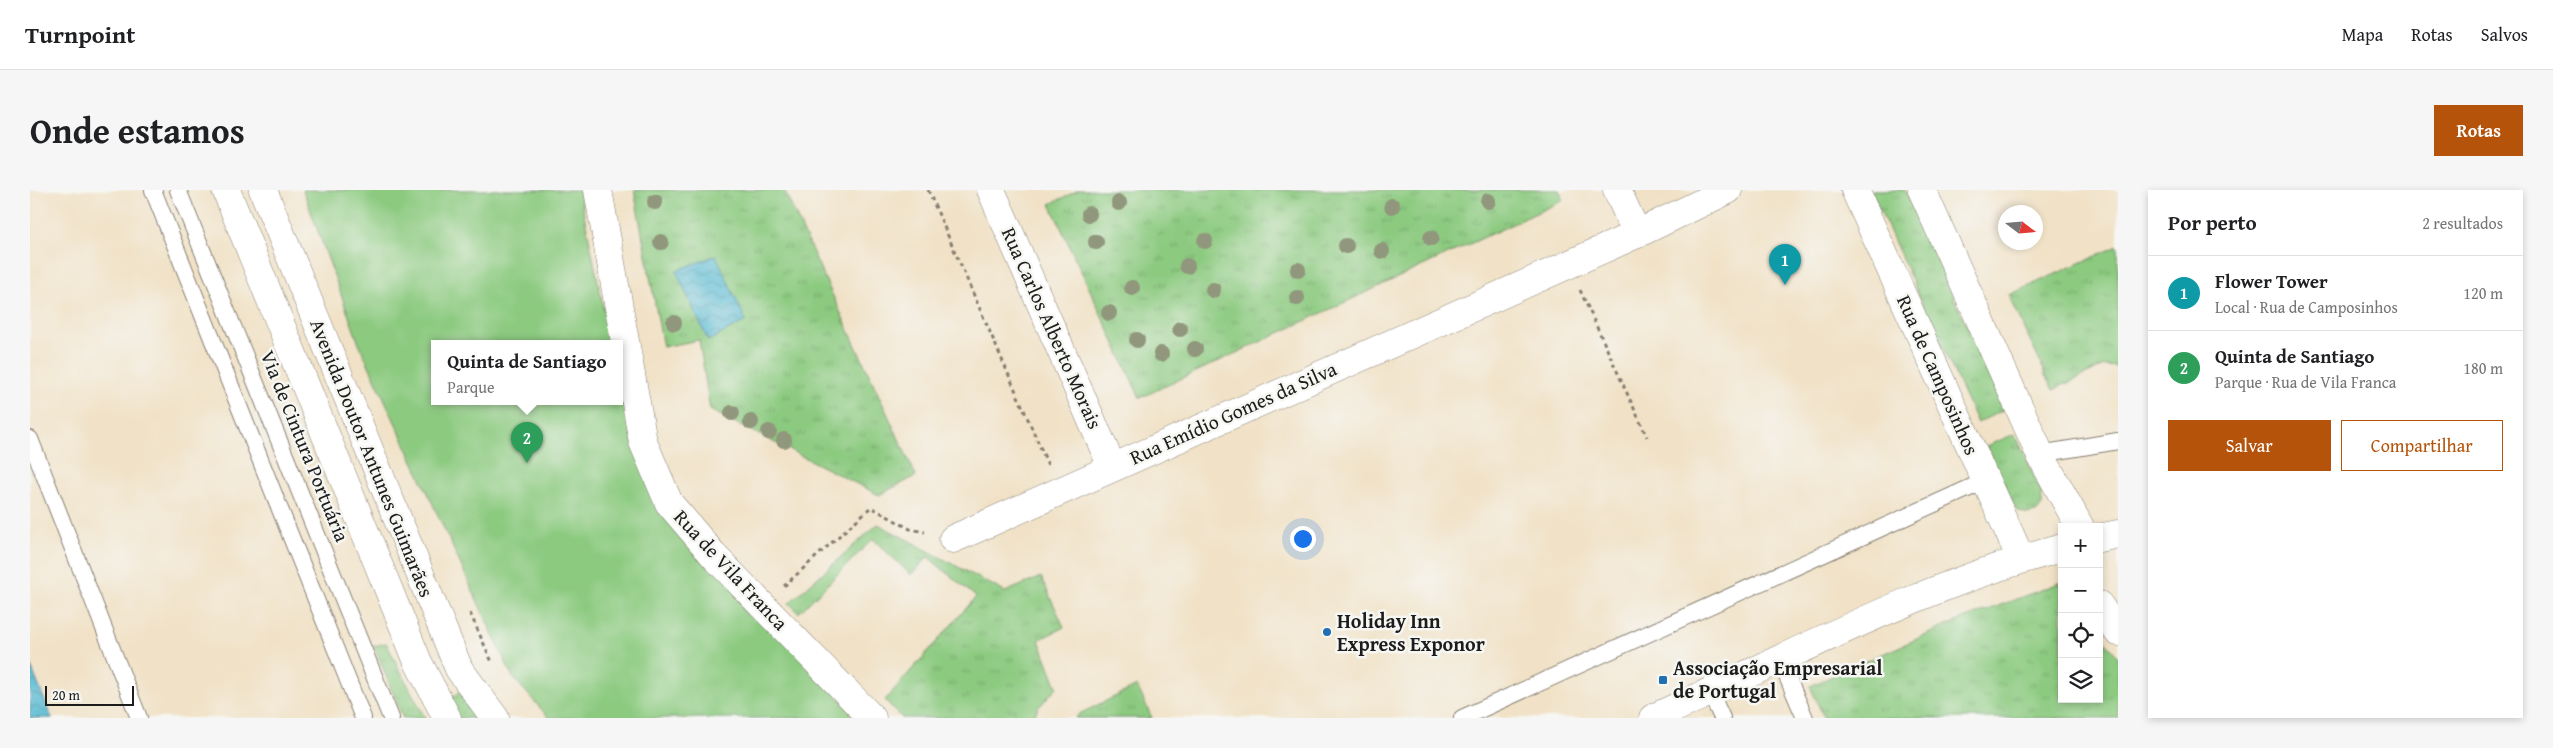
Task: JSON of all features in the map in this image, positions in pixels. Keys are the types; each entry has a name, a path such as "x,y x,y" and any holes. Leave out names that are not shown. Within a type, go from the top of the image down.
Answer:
{"street":[{"name":"Avenida Doutor Antunes Guimarães","path":"226,190 418,662 447,718"},
{"name":"Avenida Doutor Antunes Guimarães","path":"263,190 458,669 495,718"},
{"name":"Rua de Vila Franca","path":"598,190 643,442 669,503 716,558 872,718"},
{"name":"Rua Carlos Alberto Morais","path":"991,190 1112,467"},
{"path":"1617,190 1637,234"},
{"name":"Rua Emídio Gomes da Silva","path":"952,539 1637,234 1728,190"},
{"name":"Rua de Camposinhos","path":"1855,190 2021,559"},
{"path":"1922,190 2040,454 2078,523"},
{"path":"2103,537 2118,534"},
{"path":"1653,718 1900,606 2021,559 2058,549"},
{"path":"2103,611 2118,632"}],"lane":[{"path":"153,190 364,718"},
{"name":"Via de Cintura Portuária","path":"178,190 392,718"},
{"path":"30,439 139,718"},
{"path":"2040,454 2118,441"},
{"path":"1462,718 1985,481"},
{"path":"1780,660 1805,718"},
{"path":"1710,692 1722,718"}],"path":[{"path":"928,190 1059,490"},
{"path":"1568,264 1647,438"},
{"path":"763,605 871,506 910,529 952,539"}],"green space":[{"path":"303,190 579,190 610,340 431,340 431,405 623,405 623,397 633,444 855,718 549,718 512,676 359,344"},
{"path":"634,190 784,190 916,476 879,495 710,410 699,340 663,347"},
{"path":"1079,190 1559,190 1564,200 1140,398 1050,204"},
{"path":"1871,190 1905,190 2005,409 1977,423"},
{"path":"2118,246 2118,367 2104,366 2053,390 2009,295"},
{"path":"2015,434 2041,491 2042,503 2036,512 2027,514 2016,510 1986,446"},
{"path":"878,524 1005,592 1041,577 1064,627 1039,640 1057,687 1038,708 1033,718 902,718 885,700 976,597 928,557 911,575 873,539 799,613 789,603"},
{"path":"2058,583 2058,703 2103,703 2103,638 2118,657 2118,718 1824,718 1810,686 1955,622"},
{"path":"386,643 425,718 403,718 374,646"},
{"path":"469,683 495,718 447,718 442,707"},
{"path":"1137,686 1152,718 1075,718 1081,713"}],"water":[{"path":"716,255 746,321 708,341 676,271"},
{"path":"30,664 52,718 30,718"}],"place":[{"name":"Flower Tower","path":"1785,285"},
{"name":"Quinta de Santiago","path":"527,463"},
{"name":"Holiday Inn Express Exponor","path":"1327,632"},
{"name":"Associação Empresarial de Portugal","path":"1663,680"}]}
